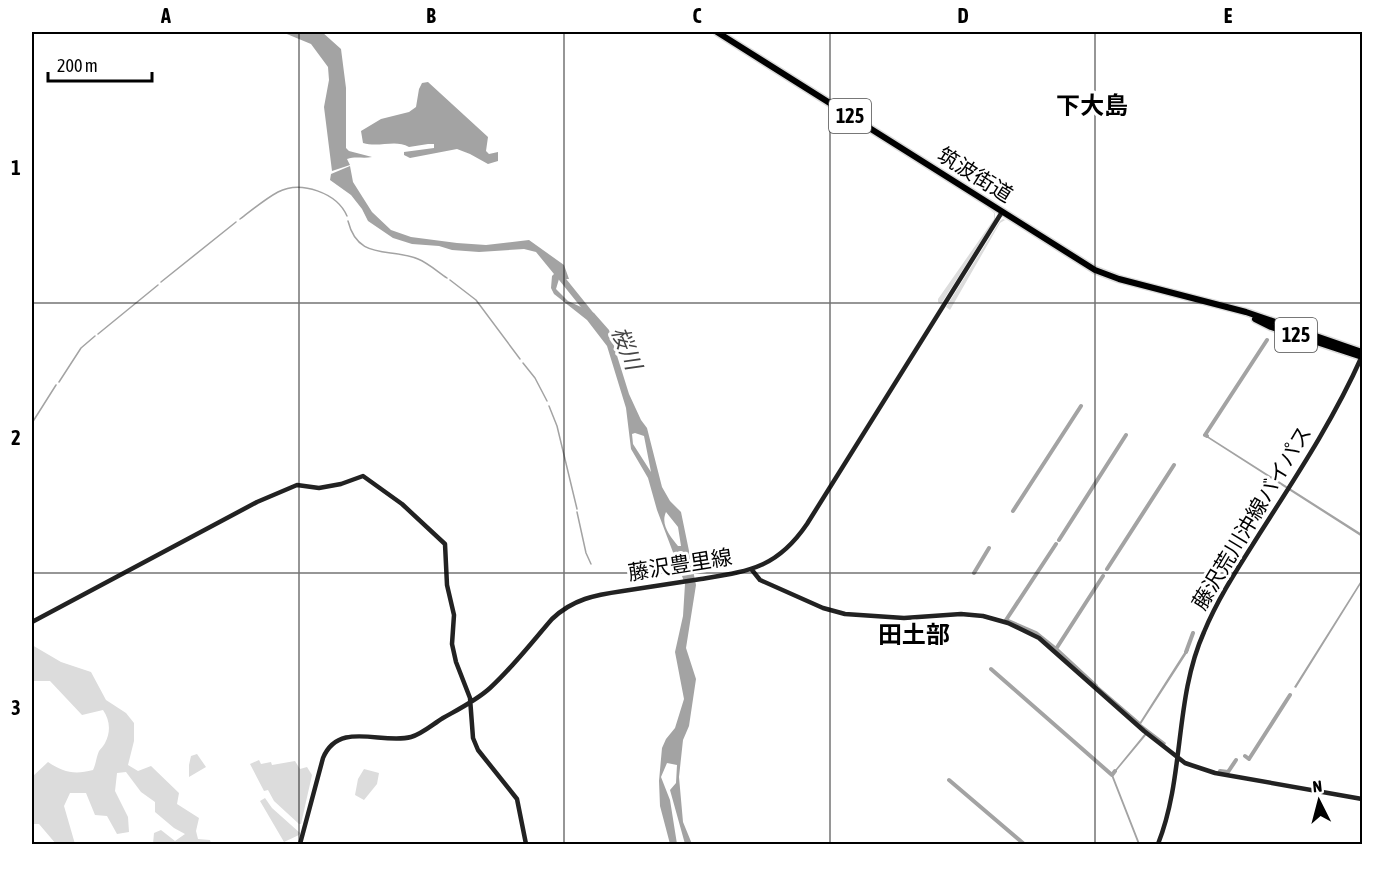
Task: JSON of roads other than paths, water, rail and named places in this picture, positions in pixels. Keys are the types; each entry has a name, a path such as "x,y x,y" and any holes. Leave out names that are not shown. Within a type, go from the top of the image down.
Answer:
{"highway":[{"name":"筑波街道","path":"717,32 1087,266 1107,275 1232,309 1362,356"}],"main road":[{"name":"藤沢豊里線","path":"300,844 323,758 333,744 343,738 356,735 413,737 489,689 561,611 584,598 752,570 779,555 799,536 1002,212"},
{"name":"藤沢荒川沖線バイパス","path":"1158,844 1173,790 1190,675 1202,634 1225,589 1324,432 1346,393 1362,356"},
{"path":"32,622 270,496 297,485 319,488 341,484 363,476 402,504 445,544 446,578 454,615 452,644 471,702 474,743 517,799 526,844"},
{"path":"752,570 760,580 833,612 904,618 974,614 1008,623 1033,634 1188,765 1215,773 1362,799"}],"waterway":[{"path":"240,219 278,192 297,187 327,195 342,208 347,216"},
{"path":"348,221 353,234 367,247 376,251 418,259 447,278"},
{"path":"161,282 236,222"},
{"name":"桜川","path":"559,275 592,316"},
{"path":"450,280 476,300 520,359"},
{"path":"98,334 158,285"},
{"path":"59,382 81,348 95,336"},
{"path":"1207,436 1205,435 1267,340"},
{"path":"523,363 535,378 547,401"},
{"path":"32,423 56,385"},
{"path":"549,406 557,426 577,509"},
{"path":"1013,511 1081,406"},
{"path":"1059,540 1126,435"},
{"path":"1107,569 1174,465"},
{"path":"577,512 586,553 591,564"},
{"path":"1056,544 1006,620 1036,633 1056,649"},
{"path":"974,573 989,548"},
{"path":"1096,686 1056,649 1103,576"},
{"path":"1186,652 1193,633"},
{"path":"991,669 1112,775 1115,771"},
{"path":"1245,756 1249,759 1290,695"},
{"path":"1220,771 1228,772 1236,760"},
{"path":"949,780 1024,844"}],"district":[{"name":"下大島","path":"1092,106"},
{"name":"田土部","path":"914,635"}]}
